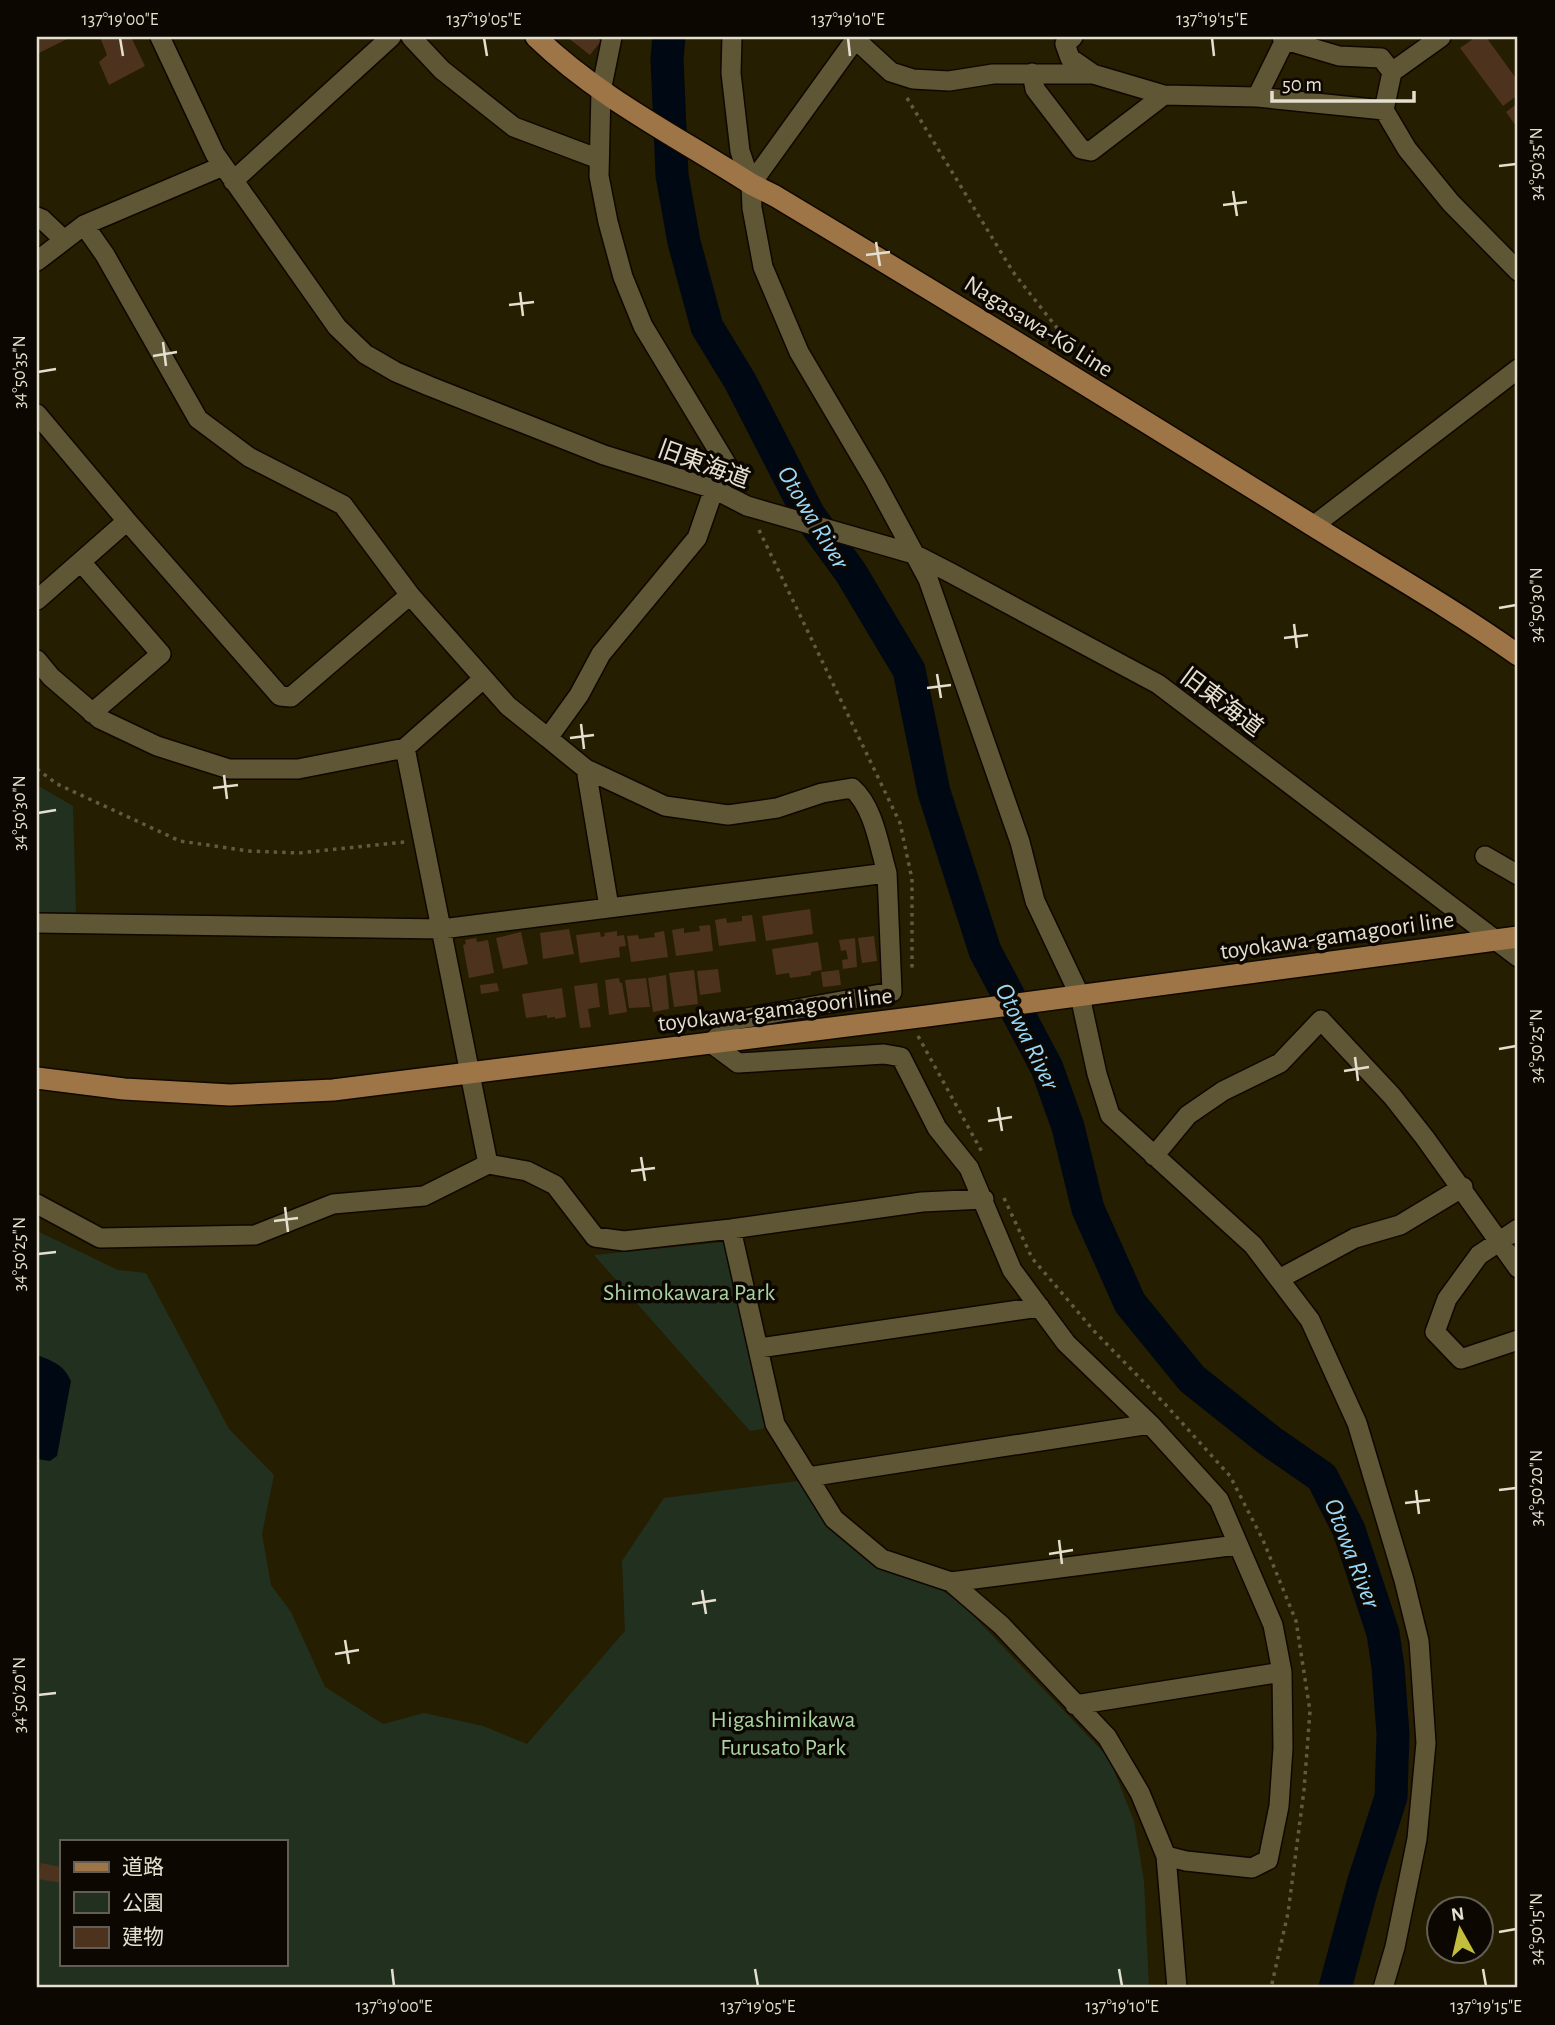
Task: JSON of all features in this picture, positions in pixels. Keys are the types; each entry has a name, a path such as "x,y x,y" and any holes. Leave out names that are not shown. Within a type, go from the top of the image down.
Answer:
{"main road":[{"name":"Nagasawa-Kō Line","path":"536,37 605,94 1198,453 1475,624 1518,655"},
{"name":"toyokawa-gamagoori line","path":"37,1077 124,1089 230,1095 333,1090 927,1016 1518,937"}],"street":[{"name":"旧東海道","path":"160,37 215,154 337,327 365,354 396,372 591,450 715,489 747,506 906,552 1158,684 1518,957"},
{"path":"37,261 83,225 228,174 391,37"},
{"path":"411,37 442,69 514,127 599,159"},
{"path":"612,37 598,176 608,222 623,277 643,326 727,465"},
{"path":"732,37 731,73 743,179 752,208 763,267 799,352 875,481 906,552 928,579 1020,842 1035,901 1074,997 1110,1115 1253,1245 1310,1320 1357,1423 1404,1580 1419,1641 1426,1743 1417,1839 1395,1947 1383,1988"},
{"path":"1073,37 1065,44 1070,58 1093,74"},
{"path":"1441,37 1392,72 1384,110 1407,149 1451,204 1518,271"},
{"path":"743,179 856,38 891,72 913,79 949,82 993,74 1093,74 1164,94 1257,97 1384,110"},
{"path":"1257,97 1284,38 1339,57 1381,58 1392,72"},
{"path":"1032,73 1035,89 1081,149 1091,151 1164,94"},
{"path":"37,217 64,240"},
{"path":"83,225 105,256 198,419 249,457 343,505 410,596 482,679 508,706 586,769 665,806 728,815 777,807 822,793 852,788 861,795 887,873 892,992 735,1020 711,1043 738,1063 884,1054 901,1057 937,1128 969,1168 1012,1270 1066,1343 1150,1424 1219,1500 1273,1625 1282,1672 1283,1748 1279,1805 1268,1860 1252,1868 1186,1861 1166,1856"},
{"path":"1313,526 1518,369"},
{"path":"37,414 127,522 280,696 291,697 410,596"},
{"path":"548,738 579,695 601,654 697,538 715,489"},
{"path":"37,600 127,522"},
{"path":"81,562 161,654 92,713"},
{"path":"37,660 51,677 100,719 157,746 229,769 298,769 405,748 482,679"},
{"path":"405,748 488,1164"},
{"path":"586,769 609,907"},
{"path":"1485,856 1518,874"},
{"path":"37,923 442,929 887,873"},
{"path":"1154,1156 1188,1115 1223,1091 1280,1063 1321,1020 1392,1096 1463,1187 1518,1268"},
{"path":"37,1204 100,1238 254,1235 334,1204 424,1196 488,1164 527,1171 555,1185 594,1237 624,1241 922,1202 984,1199"},
{"path":"1279,1279 1354,1238 1400,1226 1463,1187"},
{"path":"1518,1228 1479,1255 1447,1299 1435,1332 1461,1359 1518,1340"},
{"path":"731,1229 775,1424 834,1519 882,1559 951,1582 1001,1625 1107,1737 1114,1748 1140,1793 1166,1856 1177,1988"},
{"path":"759,1348 1040,1307"},
{"path":"808,1477 1150,1424"},
{"path":"951,1582 1237,1545"},
{"path":"1075,1705 1282,1672"}],"path":[{"path":"891,72 1013,272 1081,359"},
{"path":"747,506 900,823"},
{"path":"37,769 57,784 180,841 248,851 299,853 409,841"}],"green space":[{"path":"37,785 73,806 76,913 37,912"},
{"name":"Higashimikawa Furusato Park","path":"37,1231 118,1270 146,1273 229,1429 274,1475 262,1534 271,1585 291,1612 325,1687 383,1724 424,1713 483,1726 527,1744 625,1631 622,1561 664,1498 798,1481 819,1513 874,1566 929,1581 964,1606 1109,1758 1134,1821 1144,1881 1149,1988 37,1988"},
{"name":"Shimokawara Park","path":"724,1242 766,1428 750,1431 594,1255"}],"shaded area":[{"path":"37,1355 57,1364 71,1381 57,1456 50,1461 37,1459"}],"building":[{"path":"37,37 71,37 37,54"},
{"path":"100,37 131,37 145,66 109,85 99,62 107,55"},
{"path":"567,37 595,37 601,41 590,55"},
{"path":"1476,37 1486,37 1518,81 1518,95 1503,106 1460,48"},
{"path":"1518,103 1518,129 1506,112"},
{"path":"810,909 813,934 766,941 762,916"},
{"path":"752,915 756,941 719,946 715,920 726,918 727,923 742,921 742,916"},
{"path":"710,925 713,951 676,956 672,930 684,928 684,933 700,931 699,926"},
{"path":"569,929 574,954 543,959 540,933"},
{"path":"617,931 617,936 624,935 626,946 619,947 620,957 580,963 576,935 600,932 601,937 605,936 604,933"},
{"path":"664,931 668,957 631,962 627,936 638,935 639,939 655,937 654,933"},
{"path":"521,932 528,964 503,969 496,938"},
{"path":"874,936 877,961 862,963 858,938"},
{"path":"476,938 477,942 488,940 494,973 469,978 463,945 466,944 465,940"},
{"path":"855,938 857,967 843,969 842,960 848,959 846,950 841,951 839,940"},
{"path":"818,942 822,970 811,972 811,975 790,978 789,973 776,975 772,949"},
{"path":"718,969 721,992 700,995 697,971"},
{"path":"694,970 698,1004 674,1007 669,973"},
{"path":"839,970 841,985 823,987 821,972"},
{"path":"666,975 669,1009 653,1012 648,978"},
{"path":"619,978 627,1012 609,1015 605,980"},
{"path":"646,978 650,1007 629,1008 625,980"},
{"path":"497,983 499,991 481,994 480,985"},
{"path":"597,983 600,1007 588,1009 591,1027 580,1028 574,986"},
{"path":"562,988 566,1017 555,1019 547,1018 547,1015 526,1018 522,994"},
{"path":"41,1863 60,1867 60,1883 38,1879"}],"waterway":[{"name":"Otowa River","path":"669,37 667,59 672,175 684,242 707,327 740,381 809,515 851,573 909,670 934,792 985,951 1047,1068 1068,1127 1088,1209 1130,1303 1192,1379 1270,1441 1322,1477 1349,1530 1383,1633 1393,1734 1391,1797 1363,1884 1335,1988"}]}
